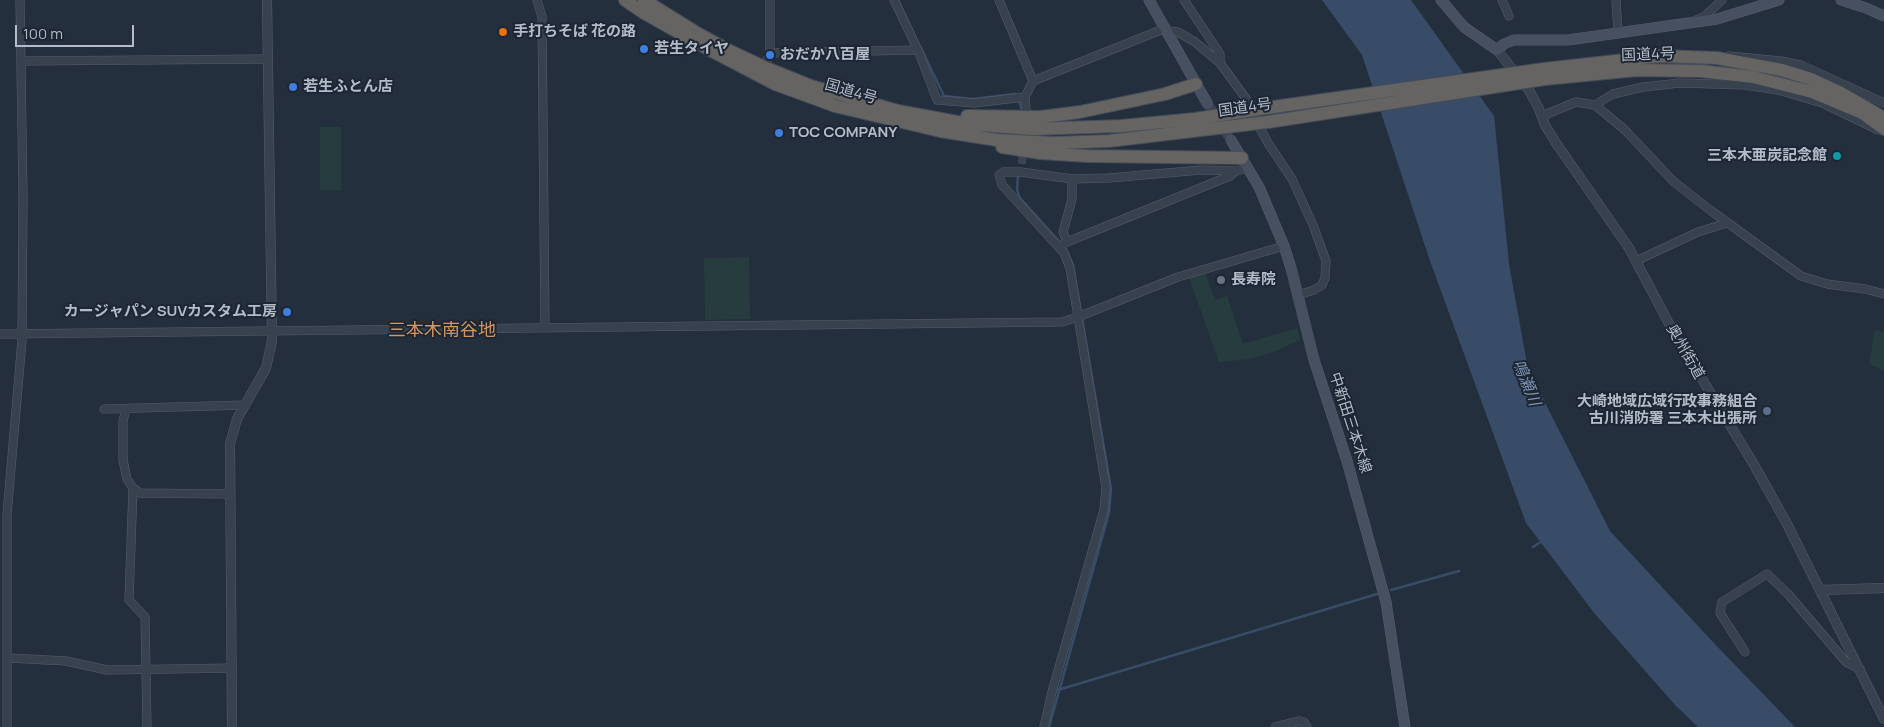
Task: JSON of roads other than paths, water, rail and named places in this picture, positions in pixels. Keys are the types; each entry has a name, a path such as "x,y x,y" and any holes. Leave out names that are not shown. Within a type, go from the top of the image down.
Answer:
{"highway":[{"name":"国道4号","path":"625,0 644,13 708,49 776,84 835,106 884,119 940,131 997,140 1054,143 1109,141 1263,122 1660,56 1704,57 1782,70 1811,79 1841,93 1884,118"},
{"name":"国道4号","path":"644,0 697,33 764,67 811,86 842,96 968,124 1062,129 1145,125 1544,74 1637,70 1700,71 1753,77 1812,92 1862,113 1884,130"},
{"path":"927,116 1041,117 1080,112 1133,101 1165,94 1196,84"},
{"path":"884,119 939,137 1040,153 1245,163"}],"main road":[{"path":"1149,0 1208,103"},
{"path":"1441,0 1464,27 1497,50 1504,44 1514,40 1568,40 1717,19 1778,0"},
{"path":"1841,0 1884,16"},
{"name":"中新田三本木線","path":"1231,140 1259,186 1284,246 1314,360 1347,462 1386,602 1405,727"}],"street":[{"path":"7,727 7,515 22,333 22,61 20,0"},
{"path":"232,727 230,444 237,419 266,368 272,330 268,0"},
{"path":"537,0 542,17 545,327"},
{"path":"764,67 770,53 770,0"},
{"path":"894,0 918,50 937,100 974,103 1025,97"},
{"path":"1000,0 1033,81"},
{"path":"1184,0 1220,54 1220,63"},
{"path":"1502,0 1509,16"},
{"path":"1616,0 1618,33"},
{"path":"1686,23 1704,17 1722,0"},
{"path":"1026,110 1025,97 1033,81 1167,29 1178,32 1195,42 1220,63 1254,110"},
{"path":"770,53 918,50"},
{"name":"奥州街道","path":"1497,50 1528,90 1542,116 1544,125 1636,261 1691,363 1758,472 1820,590 1884,719"},
{"path":"1704,57 1735,55 1801,65 1884,102"},
{"path":"22,61 268,59"},
{"path":"1595,105 1613,94 1643,87 1680,83 1745,85 1778,90 1822,103 1884,130"},
{"path":"1542,116 1576,102 1595,105 1625,130 1674,181 1801,276 1827,284 1865,289 1884,294"},
{"path":"1263,122 1265,138 1292,179 1313,225 1326,261 1325,278 1322,284 1314,290 1298,294"},
{"path":"1063,245 1220,179 1236,171 1245,163"},
{"path":"1063,245 1014,199 999,180 999,175 1003,172 1022,168 1072,179 1109,178 1201,170 1236,171"},
{"path":"1044,727 1052,692 1106,502 1105,475 1081,316 1063,245 1063,232 1072,199 1072,179"},
{"path":"1636,261 1698,232 1728,223"},
{"path":"0,334 1062,322 1178,277 1284,246"},
{"path":"104,409 244,405"},
{"path":"126,409 123,421 123,460 127,479 133,488 140,493 230,494"},
{"path":"133,488 129,600 145,617 147,727"},
{"path":"1745,652 1720,612 1722,602 1767,574 1788,594 1846,662 1860,669"},
{"path":"1820,590 1884,588"},
{"path":"8,658 66,661 106,670 232,668"},
{"path":"1275,727 1300,721 1304,722 1307,727"}],"water":[{"name":"鳴瀬川","path":"1322,0 1411,0 1494,116 1509,264 1528,369 1610,531 1795,727 1698,727 1676,706 1595,614 1526,523 1430,261 1362,55"}],"waterway":[{"path":"898,0 914,34"},
{"path":"920,46 944,96 973,99 1015,94"},
{"path":"1019,101 1022,110"},
{"path":"1018,176 1017,190 1020,198 1066,249 1073,265 1111,489 1109,513 1049,727"},
{"path":"1533,547 1542,541"},
{"path":"1391,590 1459,571"},
{"path":"1058,690 1377,594"}],"tunnel":[{"path":"1207,103 1231,140"},
{"path":"1022,164 1023,147"}],"place":[{"name":"手打ちそば 花の路","path":"503,32"},
{"name":"若生タイヤ","path":"644,49"},
{"name":"おだか八百屋","path":"770,55"},
{"name":"若生ふとん店","path":"293,87"},
{"name":"TOC COMPANY","path":"779,133"},
{"name":"三本木亜炭記念館","path":"1837,156"},
{"name":"長寿院","path":"1221,280"},
{"name":"カージャパン SUVカスタム工房","path":"287,312"},
{"name":"大崎地域広域行政事務組合 古川消防署 三本木出張所","path":"1767,411"}],"district":[{"name":"三本木南谷地","path":"442,331"}]}
